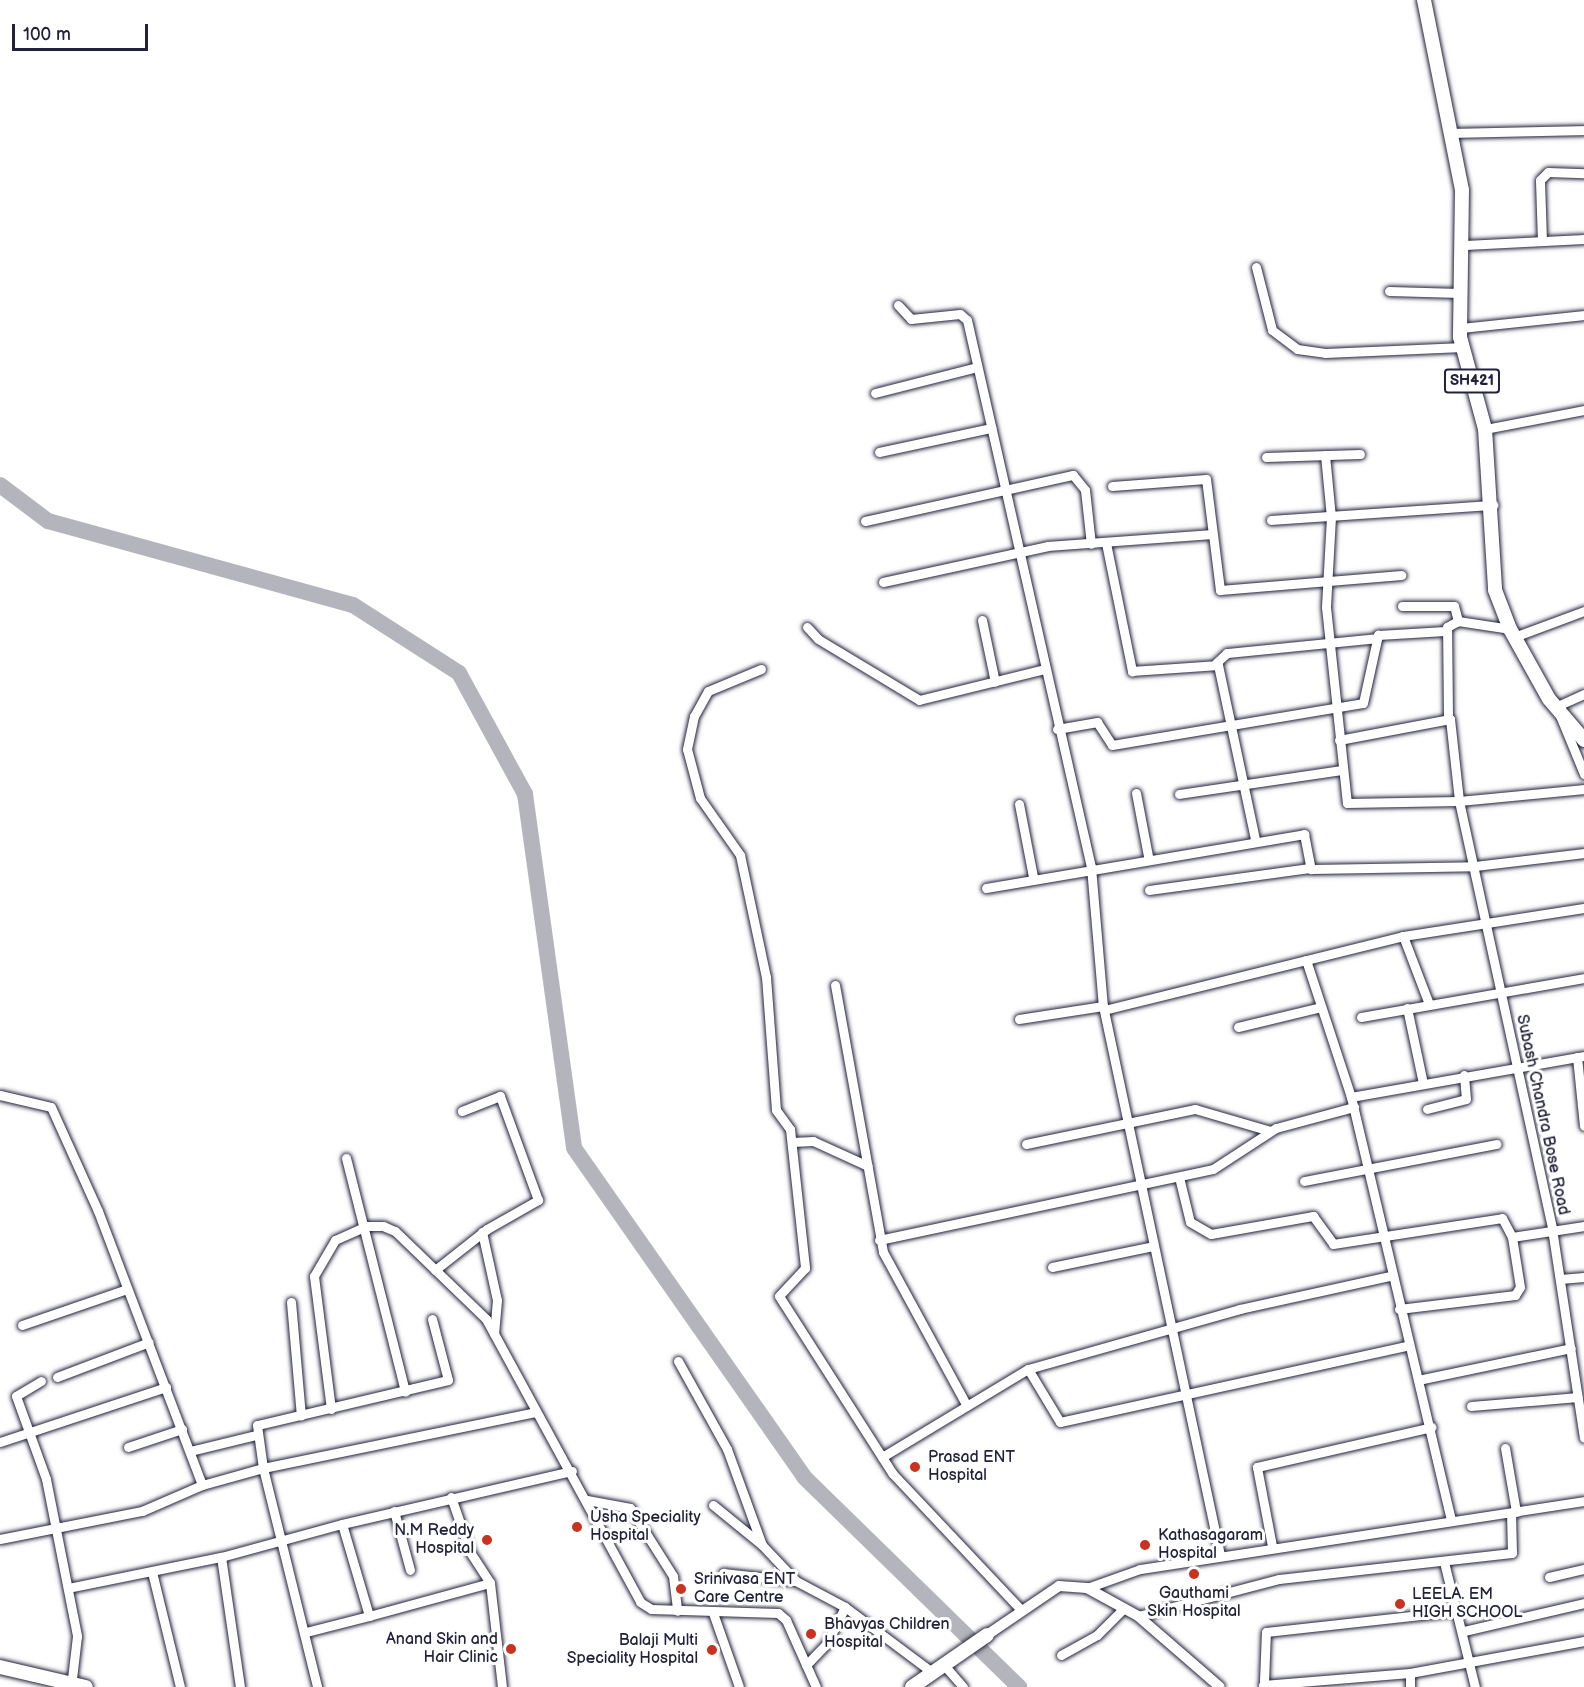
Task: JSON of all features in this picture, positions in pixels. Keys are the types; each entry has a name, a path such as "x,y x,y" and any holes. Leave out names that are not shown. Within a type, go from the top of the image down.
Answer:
{"main road":[{"name":"SH421","path":"1424,0 1453,133 1464,245 1460,293 1461,328 1463,347 1485,429 1493,505 1493,579 1512,633 1557,709 1584,740"},
{"path":"912,1687 987,1635"},
{"path":"0,1667 86,1687"}],"street":[{"path":"1453,133 1584,130"},
{"path":"1542,241 1540,180 1548,172 1584,173"},
{"path":"1464,245 1584,239"},
{"path":"1256,267 1272,330 1297,349 1325,353 1463,347"},
{"path":"1389,291 1460,293"},
{"path":"898,305 911,319 964,315 1019,551 1057,729 1091,867 1103,1008 1126,1125 1220,1555"},
{"path":"1461,328 1584,315"},
{"path":"875,393 977,367"},
{"path":"1485,429 1584,410"},
{"path":"879,452 991,428"},
{"path":"1266,457 1360,454"},
{"path":"1326,455 1331,517 1325,581 1345,800 1351,804 1459,801 1584,789"},
{"path":"865,521 1077,476 1084,490 1091,544"},
{"path":"1112,486 1203,477 1220,590 1401,575"},
{"path":"1271,520 1493,505"},
{"path":"883,582 1019,551 1212,534"},
{"path":"1106,543 1132,671 1216,663 1227,653 1376,639 1385,632 1445,631 1458,621"},
{"path":"1402,606 1454,606 1458,621"},
{"path":"1458,621 1512,633 1584,611"},
{"path":"982,620 995,682"},
{"path":"807,627 818,639 920,700 1044,669"},
{"name":"Subash Chandra Bose Road","path":"1445,631 1448,717 1459,801 1475,866 1515,1066 1552,1229 1581,1403 1584,1438"},
{"path":"1057,729 1097,722 1112,745 1230,722 1364,702 1376,639"},
{"path":"1216,663 1255,839"},
{"path":"761,669 708,691 694,716 687,749 700,798 740,855 766,977 776,1110 788,1122 792,1142 805,1268 779,1296 882,1457 1020,1609"},
{"path":"1584,694 1557,709 1584,774"},
{"path":"1339,740 1370,738 1448,717"},
{"path":"1179,794 1244,783 1342,771"},
{"path":"1136,794 1148,856"},
{"path":"1019,804 1034,877"},
{"path":"986,888 1148,856 1255,839 1304,834 1309,868"},
{"path":"1149,890 1309,868 1475,866 1584,854"},
{"path":"1019,1019 1103,1008 1403,936 1584,908"},
{"path":"1403,936 1429,1004"},
{"path":"1306,960 1352,1102 1370,1170 1390,1276 1431,1427 1451,1520"},
{"path":"1361,1017 1584,978"},
{"path":"836,985 879,1240 967,1406"},
{"path":"1238,1027 1321,1007"},
{"path":"1407,1008 1423,1083"},
{"path":"879,1240 1179,1177 1226,1163 1270,1131 1352,1102 1423,1083 1515,1066 1580,1056 1584,1126"},
{"path":"1427,1109 1466,1099 1464,1075"},
{"path":"0,1095 51,1107 149,1342 202,1485"},
{"path":"435,1270 482,1232 536,1203 538,1195 500,1096 462,1111"},
{"path":"1026,1144 1200,1109 1270,1131"},
{"path":"792,1142 813,1141 868,1166"},
{"path":"1304,1181 1496,1144"},
{"path":"346,1158 366,1226 405,1392"},
{"path":"1179,1177 1190,1222 1211,1234 1313,1216 1333,1244 1381,1232 1502,1218 1512,1237 1520,1287 1515,1295 1399,1309"},
{"path":"331,1409 314,1275 335,1240 366,1226 395,1231 435,1270 494,1334 536,1412 572,1471 640,1602 651,1609 713,1613 778,1613 816,1687"},
{"path":"1512,1237 1552,1229 1584,1226"},
{"path":"482,1232 497,1300 494,1334"},
{"path":"1052,1267 1154,1246"},
{"path":"882,1457 1028,1369 1172,1328 1390,1276"},
{"path":"1560,1279 1584,1277"},
{"path":"22,1324 127,1289"},
{"path":"291,1302 301,1416"},
{"path":"317,1687 306,1632 263,1468 256,1436 257,1425 405,1392 448,1380 432,1319"},
{"path":"57,1377 149,1342"},
{"path":"1028,1369 1060,1422 1186,1392 1409,1345"},
{"path":"1418,1380 1571,1348"},
{"path":"678,1361 728,1449 762,1545"},
{"path":"41,1381 16,1396 46,1479 54,1530 68,1588 77,1636 71,1685"},
{"path":"0,1442 166,1387"},
{"path":"1471,1406 1581,1403"},
{"path":"0,1539 142,1511 202,1485 263,1468 536,1412"},
{"path":"1272,1546 1257,1467 1431,1427"},
{"path":"128,1447 182,1429"},
{"path":"190,1451 256,1436"},
{"path":"1138,1616 1279,1579 1444,1562 1515,1552 1505,1448"},
{"path":"68,1588 220,1557 451,1497 572,1471"},
{"path":"451,1497 470,1552 489,1583 502,1687"},
{"path":"587,1500 630,1508 673,1576 677,1611"},
{"path":"1087,1588 1121,1572 1272,1546 1584,1501"},
{"path":"713,1505 762,1545 796,1581 845,1607 941,1667 963,1687"},
{"path":"394,1511 410,1570"},
{"path":"342,1524 369,1616"},
{"path":"220,1557 240,1687"},
{"path":"1444,1562 1464,1631 1476,1687"},
{"path":"1549,1577 1584,1569"},
{"path":"152,1572 180,1687"},
{"path":"723,1573 796,1581"},
{"path":"306,1632 489,1583"},
{"path":"987,1635 1020,1609 1059,1586 1087,1588 1138,1616 1220,1687"},
{"path":"1464,1631 1584,1603"},
{"path":"806,1665 827,1642 845,1607"},
{"path":"1060,1655 1097,1635 1124,1608"},
{"path":"1457,1611 1266,1632 1263,1684 1356,1682 1472,1664 1584,1641"},
{"path":"713,1613 739,1687"},
{"path":"1410,1673 1410,1687"}],"waterway":[{"path":"0,485 48,521 353,605 459,673 525,794 574,1148 804,1477 1019,1687"}],"place":[{"name":"Prasad ENT Hospital","path":"915,1467"},
{"name":"Usha Speciality Hospital","path":"577,1527"},
{"name":"N.M Reddy Hospital","path":"487,1540"},
{"name":"Kathasagaram Hospital","path":"1145,1545"},
{"name":"Gauthami Skin Hospital","path":"1194,1574"},
{"name":"Srinivasa ENT Care Centre","path":"681,1589"},
{"name":"LEELA. EM HIGH SCHOOL","path":"1400,1604"},
{"name":"Bhavyas Children Hospital","path":"811,1634"},
{"name":"Anand Skin and Hair Clinic","path":"511,1649"},
{"name":"Balaji Multi Speciality Hospital","path":"712,1650"}]}
